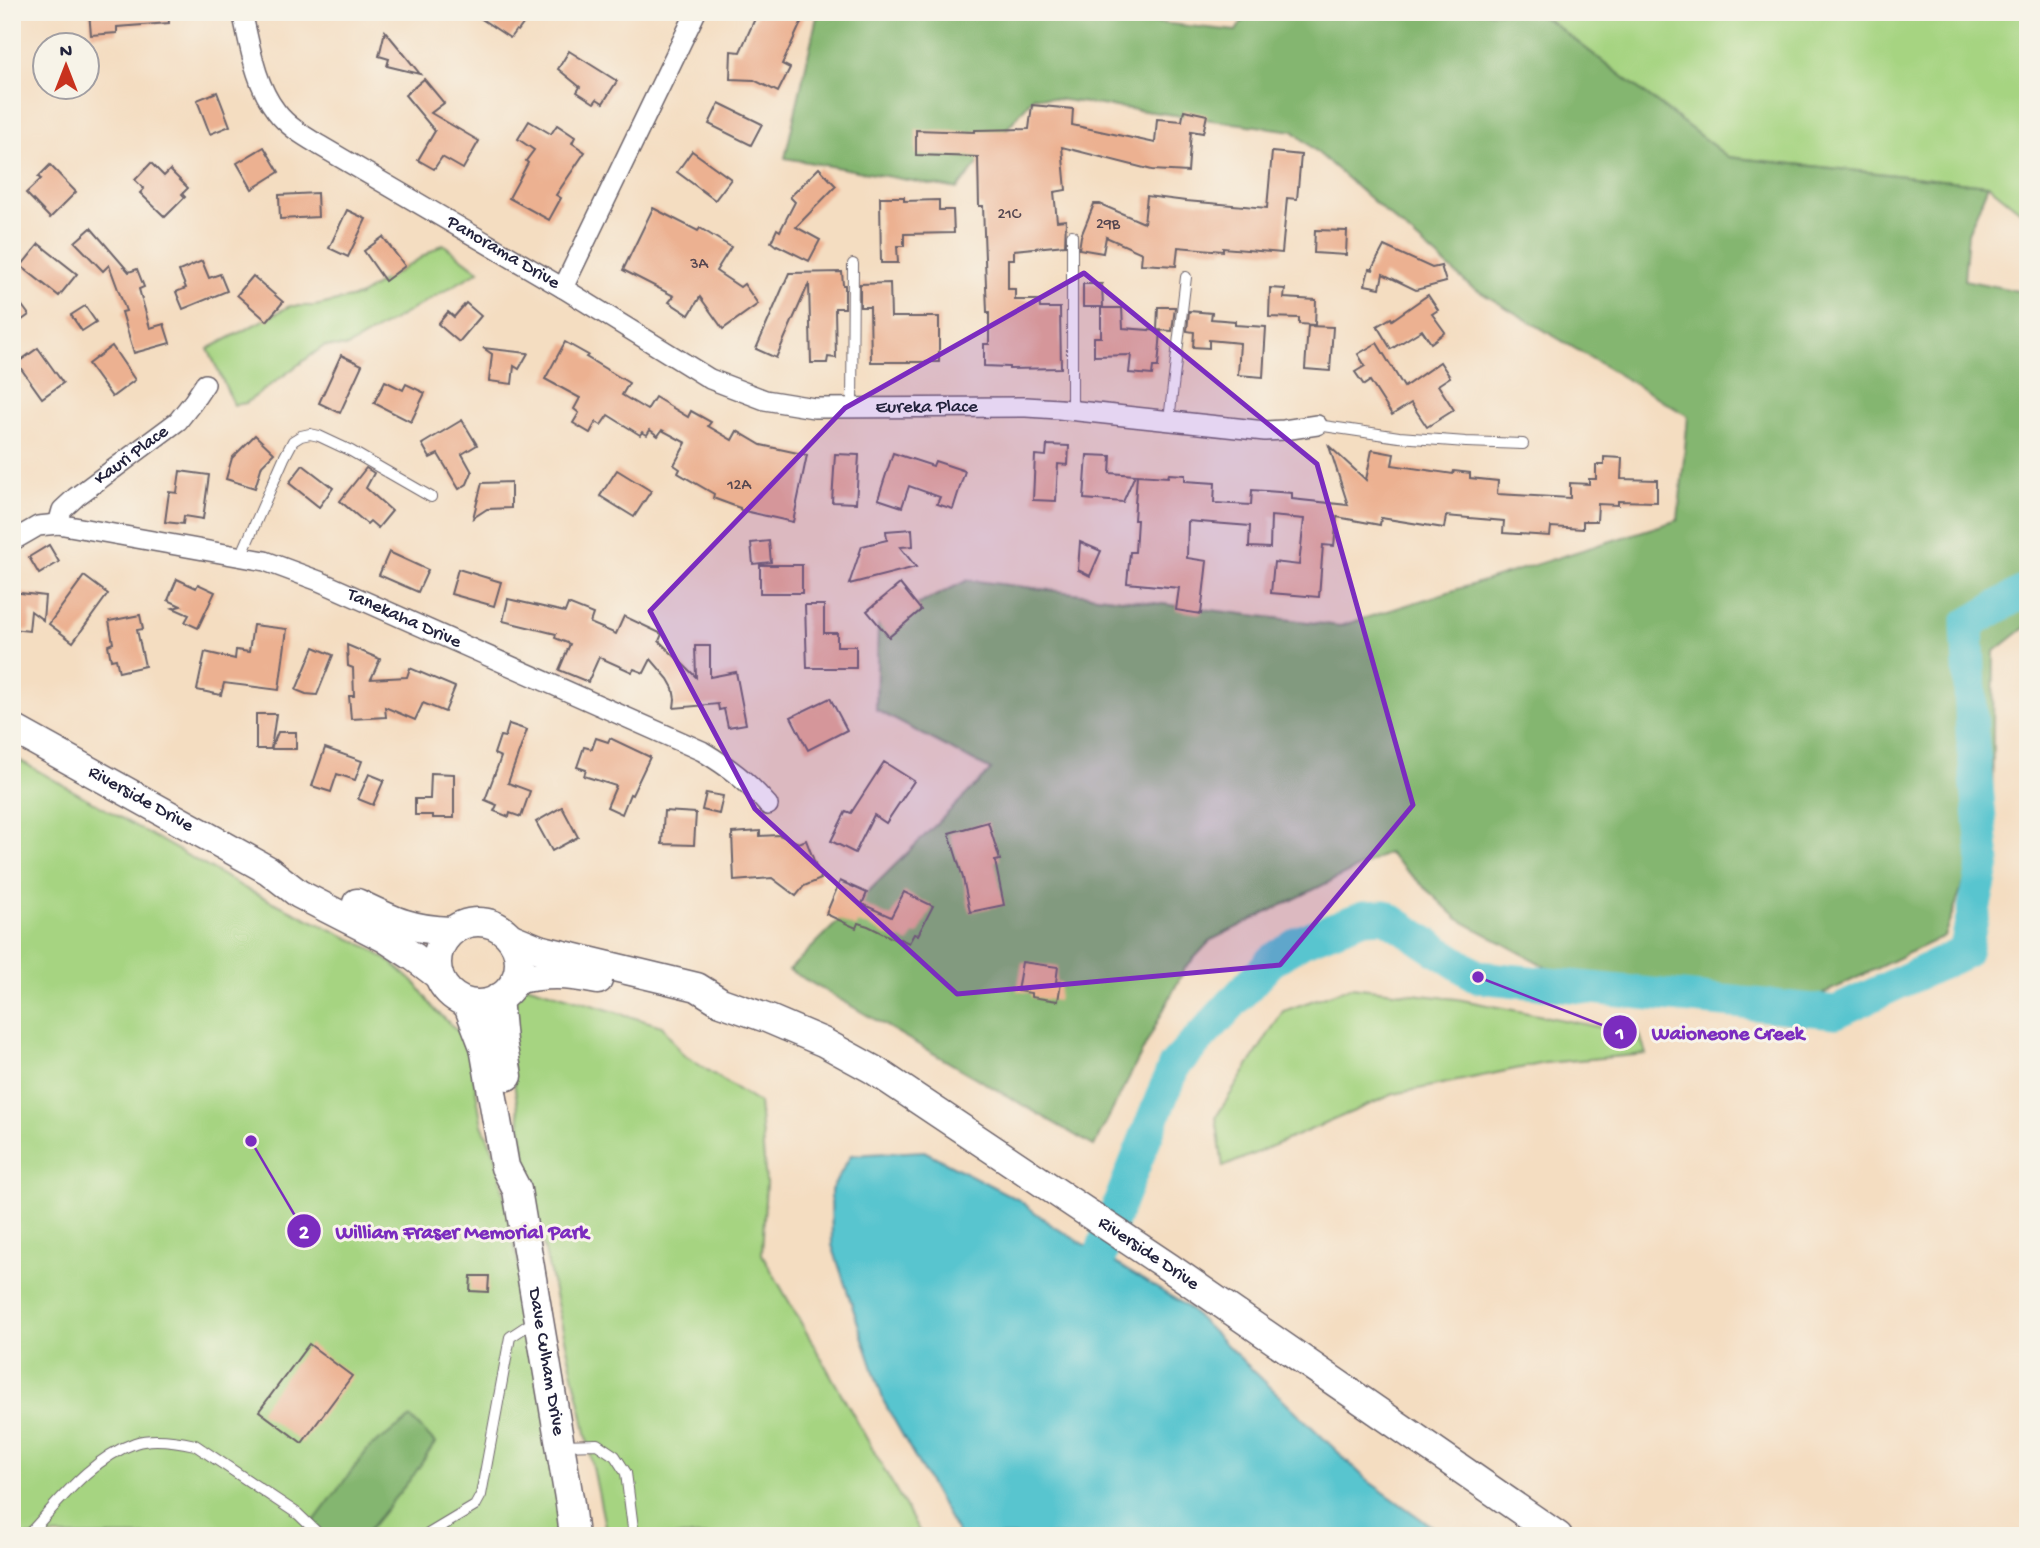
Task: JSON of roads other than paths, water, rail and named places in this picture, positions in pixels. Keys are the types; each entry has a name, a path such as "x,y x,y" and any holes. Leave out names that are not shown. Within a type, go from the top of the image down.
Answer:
{"main road":[{"name":"Riverside Drive","path":"12,728 268,870 299,894 385,938 439,976"},
{"name":"Riverside Drive","path":"268,870 306,878 413,928 451,931"},
{"path":"477,922 491,925 512,938 519,967 507,989 490,1003 467,1003 451,995 443,984 439,976 437,957 441,945 451,931 477,922"},
{"name":"Riverside Drive","path":"512,938 538,949 697,987 721,1002 822,1042 874,1070 1141,1248 1558,1536"},
{"name":"Riverside Drive","path":"507,989 549,974 567,974 617,983 692,1002 721,1002"},
{"name":"Dave Culham Drive","path":"507,989 502,1041 522,1164 517,1190"},
{"name":"Dave Culham Drive","path":"467,1003 484,1047 505,1167 517,1190 574,1536"}],"street":[{"name":"Panorama Drive","path":"242,12 260,83 276,111 287,123 319,145 563,288 696,12"},
{"name":"Eureka Place","path":"563,288 710,379 765,400 788,405 814,408 1027,407 1265,431 1317,425"},
{"name":"Kauri Place","path":"58,524 62,510 76,497 178,421 205,384"},
{"name":"Tanekaha Drive","path":"12,541 38,526 58,524 275,563 319,580 702,751 748,782 768,805"}],"lane":[{"path":"1072,235 1072,410"},
{"path":"852,408 853,264"},
{"path":"1169,420 1185,276"},
{"path":"1317,425 1399,437 1523,443"},
{"path":"241,556 293,441 301,436 319,436 431,497"},
{"path":"425,1536 475,1506 481,1495 510,1337 538,1319"},
{"path":"27,1536 89,1470 119,1450 137,1442 178,1441 195,1445 298,1514 321,1536"},
{"path":"559,1445 597,1444 615,1456 626,1473 634,1536"}],"water":[{"path":"924,1151 1019,1200 1053,1226 1185,1305 1368,1481 1445,1536 959,1536 884,1402 832,1245 831,1190 851,1155"}],"waterway":[{"path":"1081,1293 1101,1254 1174,1066 1272,960 1302,941 1364,917 1385,916 1478,977 1836,1012 1965,952 1984,863 1972,732 1967,625 2028,589"}],"place":[{"name":"Waioneone Creek","path":"1478,977"},
{"name":"William Fraser Memorial Park","path":"251,1141"}]}
